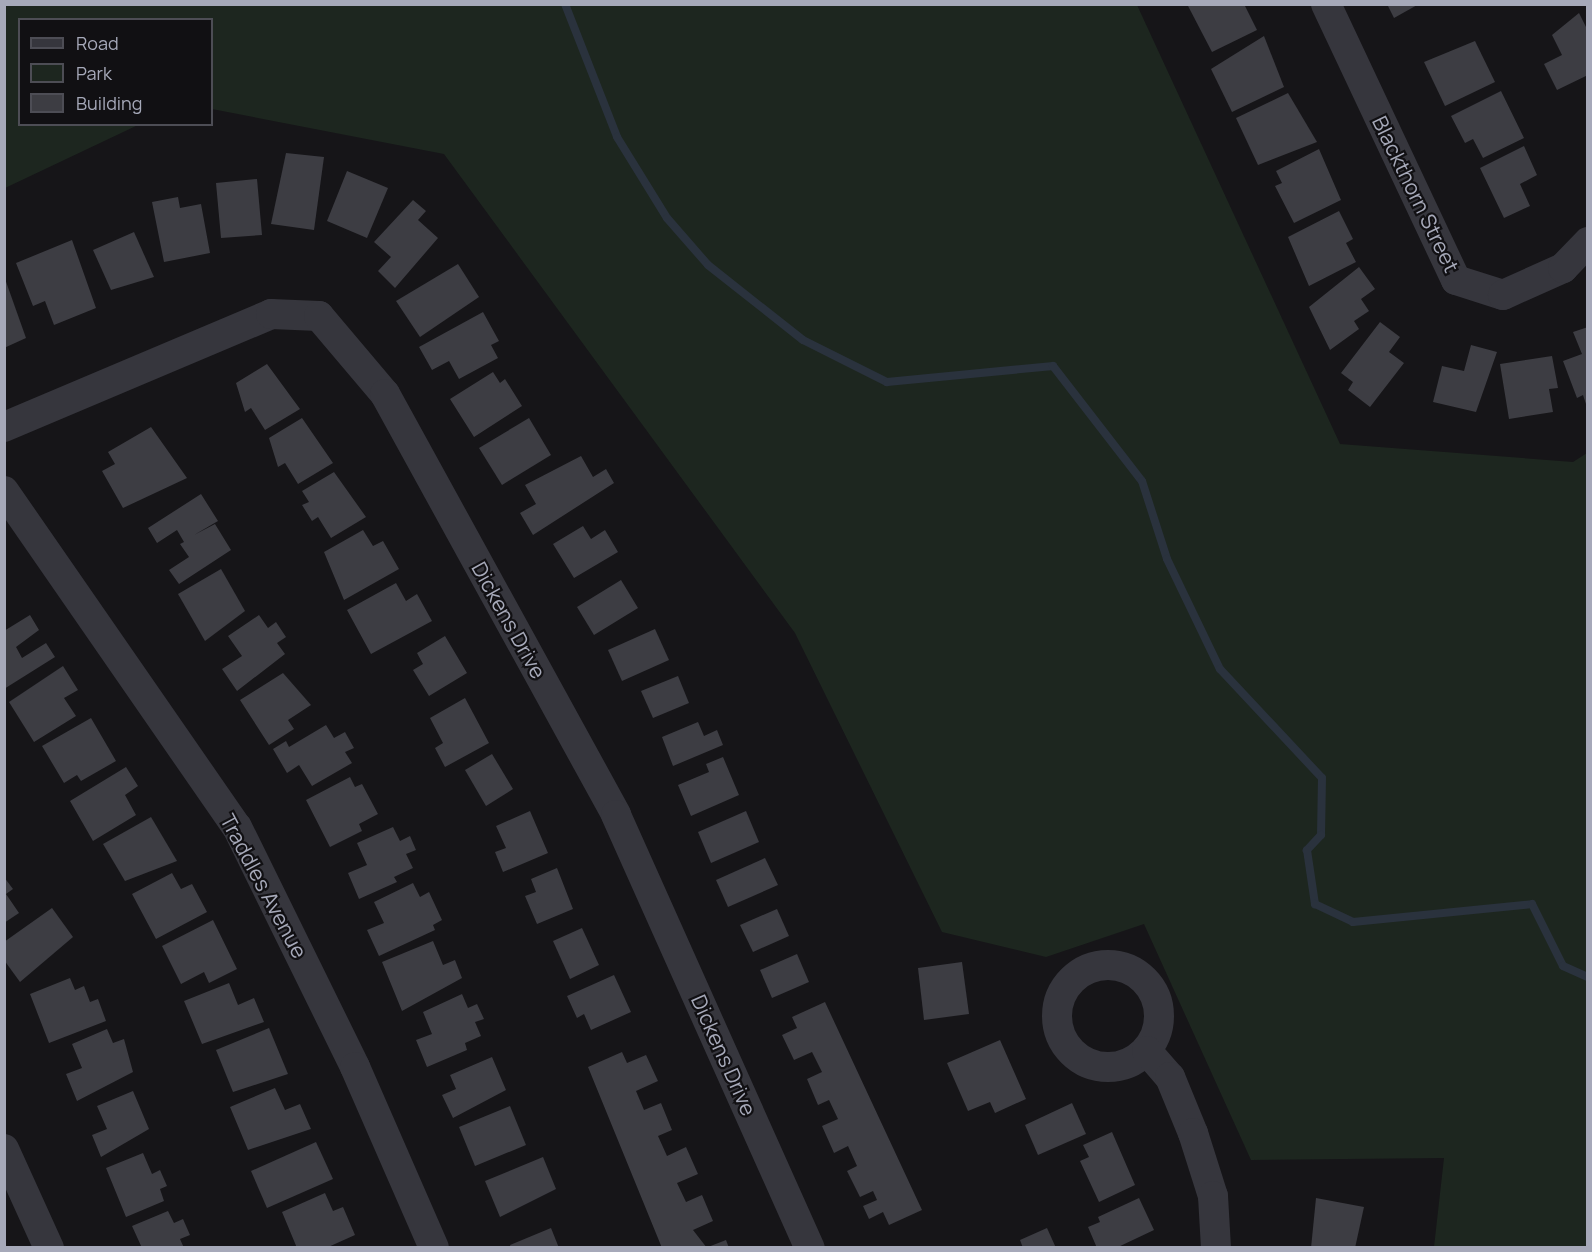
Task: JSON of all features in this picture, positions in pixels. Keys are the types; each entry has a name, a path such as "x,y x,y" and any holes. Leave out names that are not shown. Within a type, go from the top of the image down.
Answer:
{"street":[{"name":"Blackthorn Street","path":"1326,4 1456,280 1503,295 1563,268 1587,242"},
{"name":"Dickens Drive","path":"4,427 271,314 320,316 385,394 616,815 810,1248"},
{"name":"Traddles Avenue","path":"4,492 237,827 355,1067 434,1248"},
{"path":"1147,1051 1170,1077 1193,1133 1213,1196 1216,1248"},
{"path":"4,1149 49,1248"}],"green space":[{"path":"5,4 1137,5 1340,444 1573,462 1587,453 1587,1247 1434,1247 1444,1158 1251,1160 1144,924 1046,957 942,932 795,633 444,154 213,109 213,18 18,18 18,126 136,126 5,188"}],"building":[{"path":"1187,4 1244,4 1257,30 1212,52"},
{"path":"1387,4 1419,4 1394,18"},
{"path":"1579,13 1588,31 1588,75 1557,90 1544,64 1562,55 1552,35"},
{"path":"1264,36 1284,87 1232,112 1211,69"},
{"path":"1475,41 1495,82 1445,106 1424,62"},
{"path":"1501,91 1524,138 1483,158 1473,139 1465,143 1451,116"},
{"path":"1288,93 1317,142 1258,165 1236,118"},
{"path":"1524,146 1537,175 1520,184 1530,206 1504,218 1480,168"},
{"path":"1319,149 1341,200 1294,223 1275,186 1282,183 1276,171"},
{"path":"286,153 324,157 314,230 271,224"},
{"path":"347,171 388,188 367,238 327,221"},
{"path":"257,179 262,235 221,238 216,183"},
{"path":"178,197 180,208 201,204 210,253 164,262 152,202"},
{"path":"413,200 426,211 418,220 438,238 395,288 378,271 391,257 374,242"},
{"path":"1339,211 1353,239 1346,243 1356,262 1309,286 1288,237"},
{"path":"134,232 154,277 111,290 93,250"},
{"path":"72,240 96,308 54,325 45,301 33,306 16,263"},
{"path":"458,264 479,297 420,337 396,301"},
{"path":"1359,267 1375,289 1361,299 1369,311 1354,321 1359,329 1330,350 1309,307"},
{"path":"4,276 26,338 4,348"},
{"path":"483,312 499,341 491,345 498,358 459,379 449,361 432,370 419,347"},
{"path":"1380,322 1400,337 1389,352 1404,363 1370,407 1348,390 1353,382 1341,373"},
{"path":"1588,327 1587,407 1583,395 1577,398 1563,361 1582,354 1573,332"},
{"path":"1471,345 1497,352 1476,412 1433,402 1442,366 1464,371"},
{"path":"1552,356 1558,388 1549,389 1553,412 1509,419 1500,364"},
{"path":"267,364 300,409 265,430 251,408 245,412 236,383"},
{"path":"493,372 500,383 505,379 522,406 474,437 450,399"},
{"path":"302,418 333,463 298,484 285,463 278,467 269,438"},
{"path":"529,418 551,455 502,485 479,448"},
{"path":"151,427 187,478 123,508 102,471 115,464 108,452"},
{"path":"581,456 593,477 606,469 614,483 533,535 520,513 536,504 525,485"},
{"path":"334,472 366,517 331,538 318,517 312,521 302,505 309,502 302,491"},
{"path":"201,494 218,521 194,535 215,524 231,550 179,584 169,570 189,557 180,544 184,542 177,530 157,543 148,528"},
{"path":"583,526 591,539 605,530 618,552 574,578 553,544"},
{"path":"363,530 373,546 383,541 399,569 344,600 324,552"},
{"path":"221,569 245,611 205,641 178,594"},
{"path":"621,580 638,608 594,635 577,607"},
{"path":"396,583 406,601 417,594 432,621 371,654 347,610"},
{"path":"30,615 39,630 16,647 22,658 46,643 55,657 4,689 4,631"},
{"path":"259,615 268,628 276,622 286,637 277,643 285,654 237,691 222,669 242,656 228,636"},
{"path":"655,629 669,660 622,681 608,650"},
{"path":"445,636 467,673 429,696 413,670 423,664 417,653"},
{"path":"63,666 78,690 64,698 76,716 34,742 9,702"},
{"path":"283,673 311,705 288,720 294,729 269,745 240,700"},
{"path":"678,676 689,703 653,718 641,691"},
{"path":"465,698 489,743 445,767 435,748 443,743 430,718"},
{"path":"91,718 116,761 81,781 77,775 64,783 42,746"},
{"path":"698,722 704,736 717,730 723,745 673,766 662,737"},
{"path":"326,725 334,738 345,732 354,748 345,752 352,763 312,786 299,765 287,773 273,749 286,741 289,747"},
{"path":"492,754 513,789 486,806 465,770"},
{"path":"723,757 739,795 691,816 678,785 709,772 706,764"},
{"path":"126,767 138,786 125,795 136,815 93,841 70,801"},
{"path":"350,777 355,787 362,784 378,814 359,824 362,831 330,847 306,800"},
{"path":"530,811 548,853 503,872 495,852 506,848 496,826"},
{"path":"746,811 759,842 711,863 698,832"},
{"path":"151,817 177,861 125,881 103,844"},
{"path":"393,827 400,841 410,836 416,850 406,854 413,868 394,877 397,882 359,899 348,873 367,865 357,843"},
{"path":"765,858 778,885 728,907 716,880"},
{"path":"557,868 573,909 537,924 525,896 536,892 531,879"},
{"path":"172,873 181,889 192,884 207,912 156,939 132,894"},
{"path":"4,877 13,889 6,894 19,913 4,923"},
{"path":"413,883 420,897 429,892 442,920 433,925 435,930 379,956 367,930 384,923 374,902"},
{"path":"52,908 73,937 20,982 4,960 4,942"},
{"path":"777,909 789,936 753,952 740,925"},
{"path":"213,920 237,969 209,983 204,972 181,984 162,946"},
{"path":"582,928 599,965 570,979 553,941"},
{"path":"433,941 443,965 455,960 462,978 402,1011 382,962"},
{"path":"797,954 809,982 772,998 760,970"},
{"path":"962,962 969,1014 924,1020 918,968"},
{"path":"614,975 631,1012 591,1030 584,1014 577,1018 567,996"},
{"path":"70,978 75,990 84,986 90,1002 98,999 106,1021 49,1043 30,994"},
{"path":"229,983 238,1005 254,998 264,1022 202,1044 184,1001"},
{"path":"462,994 468,1008 477,1004 484,1019 475,1022 481,1036 465,1043 467,1050 427,1067 416,1040 432,1034 423,1012"},
{"path":"825,1002 922,1210 889,1225 883,1212 869,1219 863,1206 877,1200 873,1191 860,1197 847,1171 857,1166 848,1146 834,1153 822,1126 838,1119 829,1100 818,1105 807,1079 822,1072 812,1052 794,1060 782,1035 797,1028 792,1017"},
{"path":"269,1028 288,1074 233,1092 216,1050"},
{"path":"107,1029 113,1043 124,1039 133,1072 77,1101 66,1074 82,1068 72,1044"},
{"path":"1000,1040 1026,1099 995,1113 990,1102 968,1111 947,1063"},
{"path":"622,1052 627,1063 646,1055 658,1081 636,1091 644,1110 661,1103 672,1130 658,1136 667,1156 686,1147 698,1174 677,1183 686,1202 702,1195 713,1221 693,1230 707,1248 662,1248 588,1067"},
{"path":"492,1057 506,1090 453,1118 442,1095 456,1089 450,1075"},
{"path":"275,1088 285,1110 300,1104 311,1129 248,1150 230,1107"},
{"path":"133,1091 149,1129 101,1157 92,1135 107,1129 97,1106"},
{"path":"1072,1103 1086,1134 1038,1155 1025,1125"},
{"path":"510,1106 526,1145 475,1166 459,1127"},
{"path":"1112,1132 1135,1185 1099,1202 1080,1161 1089,1157 1083,1145"},
{"path":"316,1142 333,1179 267,1208 251,1171"},
{"path":"143,1153 152,1174 160,1170 167,1186 160,1189 164,1201 126,1217 106,1168"},
{"path":"543,1157 556,1189 500,1217 485,1181"},
{"path":"325,1193 333,1211 343,1207 355,1235 326,1248 297,1248 282,1212"},
{"path":"1139,1198 1154,1230 1116,1248 1097,1248 1088,1227 1100,1222 1098,1217"},
{"path":"1316,1198 1364,1207 1355,1248 1311,1248"},
{"path":"168,1211 174,1223 183,1219 190,1235 180,1239 184,1248 142,1248 132,1226"},
{"path":"551,1228 559,1248 511,1248 510,1245"},
{"path":"1047,1228 1056,1248 1023,1248 1020,1240"},
{"path":"726,1240 729,1248 708,1248 708,1247"}],"waterway":[{"path":"565,4 617,137 667,218 708,265 803,340 887,382 1053,366 1142,481 1167,559 1220,669 1322,778 1321,835 1307,850 1315,904 1353,922 1532,904 1563,966 1588,977"}]}
